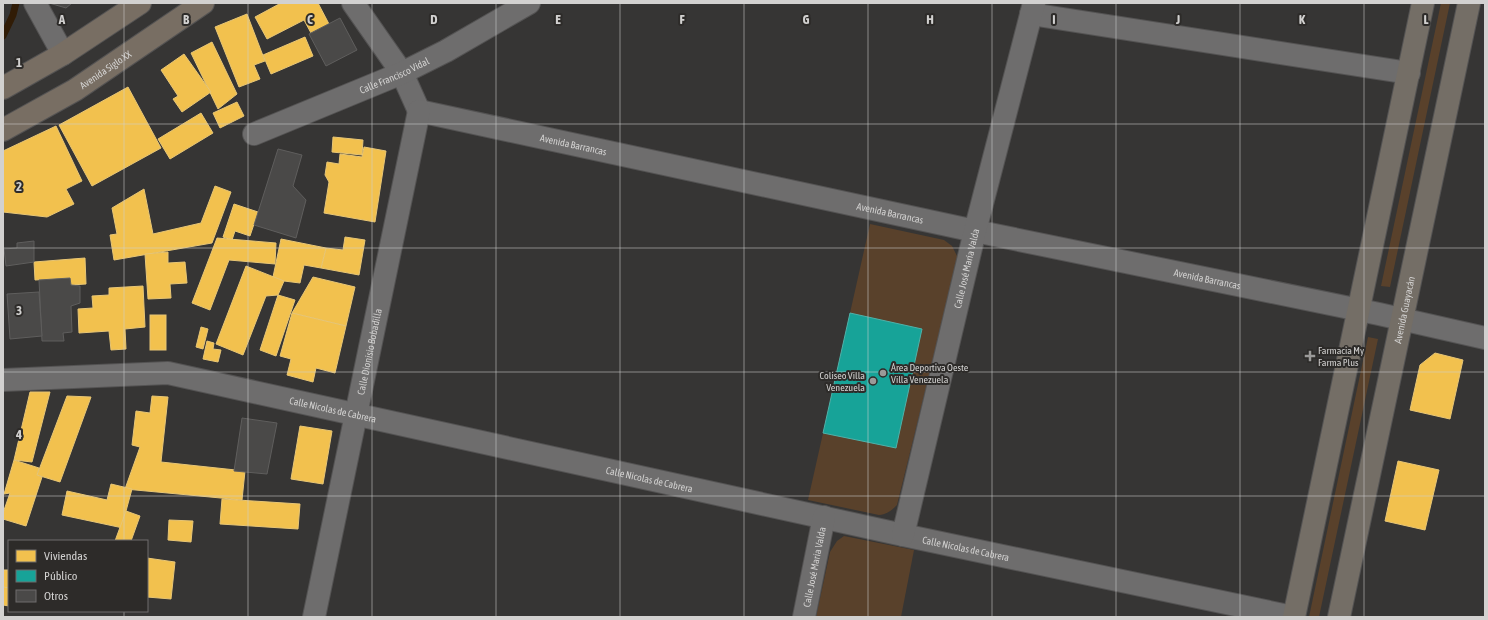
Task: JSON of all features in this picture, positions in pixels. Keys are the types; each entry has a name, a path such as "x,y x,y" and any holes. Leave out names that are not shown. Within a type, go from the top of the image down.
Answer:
{"highway":[{"path":"3,88 63,54 140,3"},
{"name":"Avenida Siglo XX","path":"3,130 75,90 203,3"}],"main road":[{"path":"1293,617 1424,3"},
{"name":"Avenida Guayacán","path":"1339,617 1469,3"}],"street":[{"path":"35,3 63,54"},
{"path":"353,3 402,73 419,110"},
{"name":"Calle Francisco Vidal","path":"254,134 402,73 446,51 529,3"},
{"path":"1032,8 1409,73"},
{"name":"Calle José Maria Valda","path":"903,535 975,231 1032,8"},
{"name":"Avenida Barrancas","path":"419,110 975,231 1402,319 1485,338"},
{"name":"Calle Dionisio Bobadilla","path":"314,617 419,110"},
{"name":"Calle Nicolas de Cabrera","path":"3,380 168,373 903,535 1293,617"},
{"name":"Calle José Maria Valda","path":"804,617 824,517"}],"shaded area":[{"path":"1441,3 1450,3 1390,287 1381,286"},
{"name":"Área Deportiva Oeste Villa Venezuela","path":"870,224 944,240 952,246 958,258 897,505 889,512 879,515 808,500"},
{"path":"1368,337 1378,339 1319,617 1309,617"},
{"path":"844,536 914,550 901,617 816,617 830,552 837,541"}],"building: Viviendas":[{"path":"281,3 318,3 329,24 311,33 304,20 267,39 255,17"},
{"path":"247,14 265,61 254,65 260,79 239,87 215,27"},
{"path":"305,37 313,56 271,74 263,55"},
{"path":"212,42 237,94 218,109 191,53"},
{"path":"184,54 211,92 182,112 173,99 178,96 161,70"},
{"path":"128,87 161,148 92,186 59,125"},
{"path":"237,102 244,116 220,128 213,113"},
{"path":"201,113 213,133 170,159 158,139"},
{"path":"56,126 82,181 66,189 74,204 47,217 3,212 3,151"},
{"path":"333,137 363,140 362,155 332,152"},
{"path":"364,147 386,151 375,222 324,213 329,182 325,175 327,162 339,164 340,154 362,157"},
{"path":"215,186 231,192 212,243 114,260 110,235 117,234 112,208 144,189 153,234 201,223"},
{"path":"234,204 258,212 250,236 235,231 232,240 223,237"},
{"path":"345,237 365,240 359,275 321,268 326,248 343,250"},
{"path":"217,238 276,243 275,264 229,260 210,310 192,303"},
{"path":"281,239 326,248 321,268 304,265 300,283 284,281 273,277"},
{"path":"168,252 168,263 185,262 187,283 170,284 171,298 148,299 145,254"},
{"path":"85,258 86,284 71,285 70,278 35,280 34,262"},
{"path":"246,266 284,281 278,295 266,296 243,355 216,344"},
{"path":"313,277 355,287 346,326 292,313"},
{"path":"143,286 145,327 125,329 126,349 111,350 109,331 79,333 78,309 93,308 92,296 109,295 109,288"},
{"path":"278,295 295,300 276,356 260,350"},
{"path":"292,313 346,326 335,373 316,368 313,382 287,375 291,359 280,356"},
{"path":"150,315 166,315 166,350 150,350"},
{"path":"201,327 208,329 203,349 196,347"},
{"path":"207,341 214,343 213,349 221,350 218,362 203,359"},
{"path":"1435,353 1463,360 1450,419 1410,410 1420,365"},
{"path":"30,392 50,392 32,462 14,460"},
{"path":"67,396 91,397 60,482 37,475"},
{"path":"152,396 168,397 161,462 245,471 242,500 125,489 140,447 132,445 136,411 150,413"},
{"path":"300,426 332,431 323,484 291,479"},
{"path":"14,460 39,468 37,475 42,477 26,526 3,519 3,513 10,493 4,494"},
{"path":"1398,461 1439,470 1425,530 1385,521"},
{"path":"111,484 132,489 123,528 62,515 67,491 107,500"},
{"path":"222,499 300,504 298,529 220,524"},
{"path":"126,511 140,516 131,540 115,540"},
{"path":"169,520 193,521 191,542 168,540"},
{"path":"148,558 175,562 171,599 148,597"},
{"path":"3,570 8,570 8,588 3,587"},
{"path":"3,587 8,588 8,606 3,605"}],"building: Público":[{"name":"Coliseo Villa Venezuela","path":"850,313 922,329 896,448 823,433"}],"building: Otros":[{"path":"49,3 72,3 66,8"},
{"path":"340,18 357,50 326,66 309,34"},
{"path":"278,149 302,155 293,186 306,200 296,238 254,225"},
{"path":"34,241 34,262 6,266 4,249 17,248 17,243"},
{"path":"70,278 71,285 80,286 80,303 71,306 72,332 63,333 64,341 42,341 39,280"},
{"path":"39,292 42,336 10,339 7,294"},
{"path":"242,418 277,423 267,474 234,471"}],"waterway":[{"path":"3,36 13,15 16,3"}],"place":[{"name":"Farmacia My Farma Plus","path":"1310,356"},
{"name":"Área Deportiva Oeste Villa Venezuela","path":"883,373"},
{"name":"Coliseo Villa Venezuela","path":"873,381"}]}
